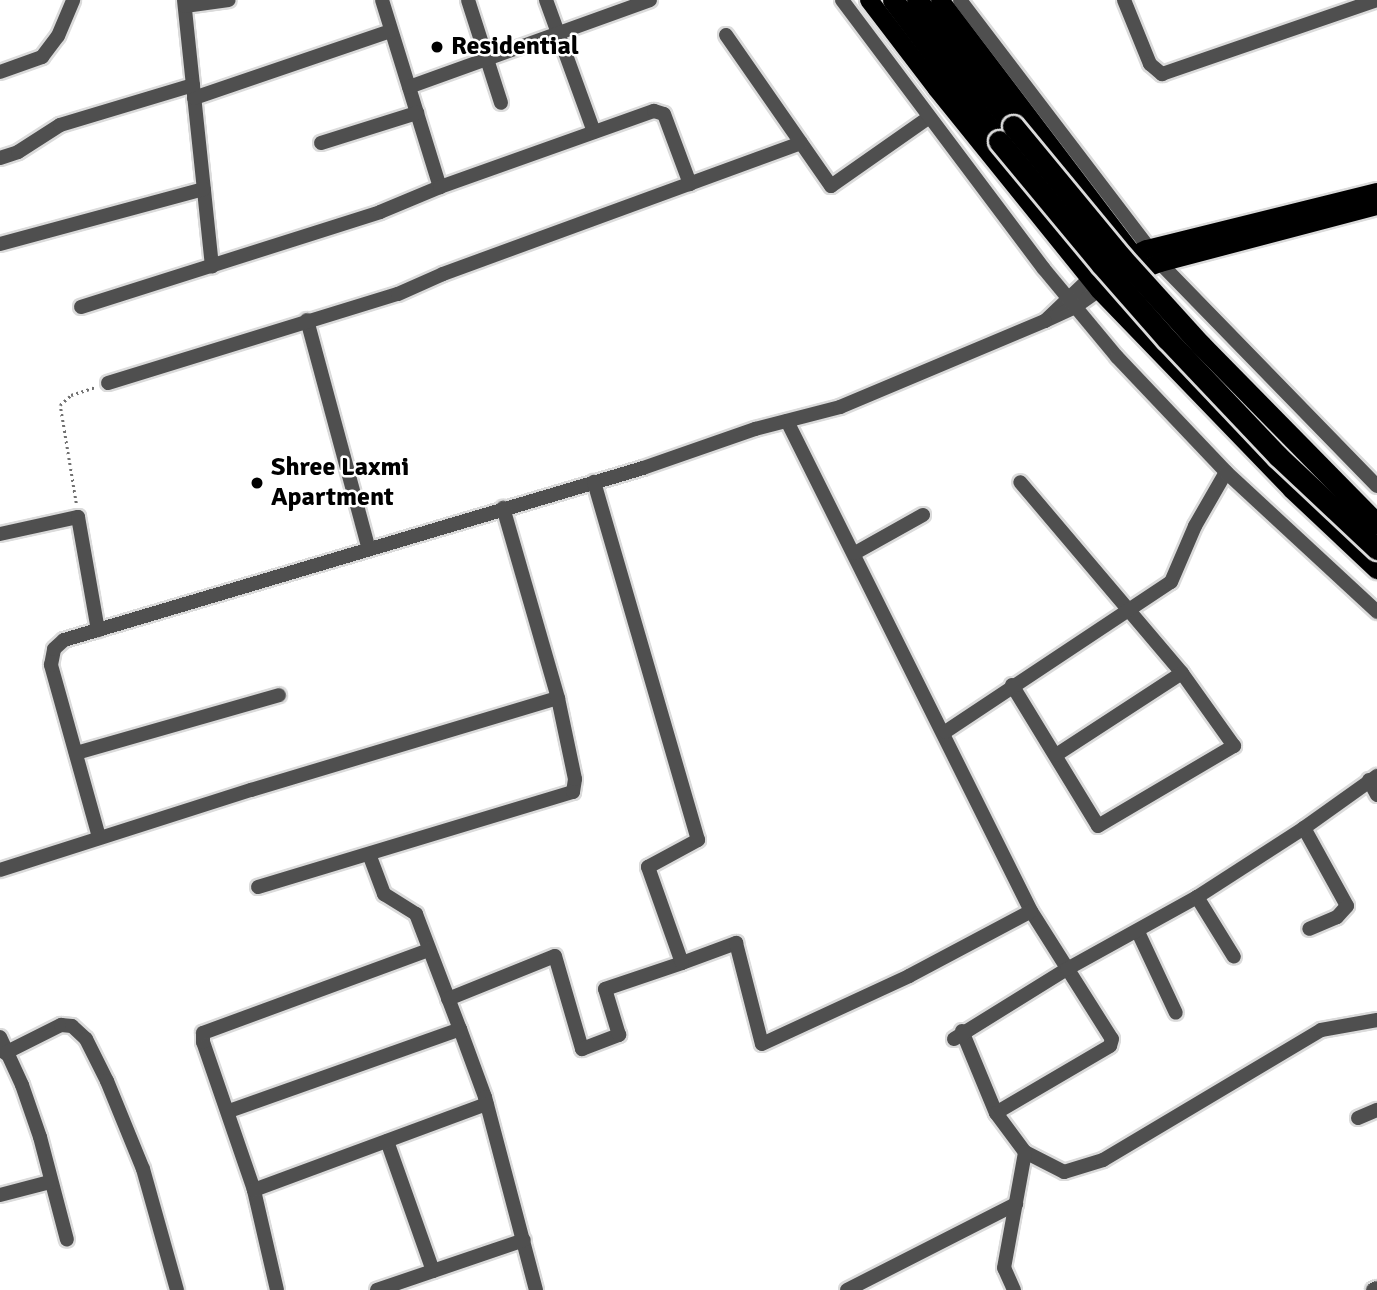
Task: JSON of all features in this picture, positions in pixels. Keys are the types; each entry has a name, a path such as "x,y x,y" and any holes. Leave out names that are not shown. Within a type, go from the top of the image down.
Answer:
{"highway":[{"path":"893,0 1006,133 1167,339 1278,456 1377,549"},
{"path":"917,0 1006,133 1201,345 1377,524"}],"main road":[{"path":"869,0 1094,284 1284,481 1377,570"},
{"path":"940,0 1247,381 1377,511"},
{"path":"1094,284 1146,259 1377,192"},
{"path":"1146,259 1377,206"}],"street":[{"path":"0,72 42,57 58,36 73,0"},
{"path":"212,267 184,3 229,0"},
{"path":"382,0 440,187"},
{"path":"468,0 500,103"},
{"path":"546,0 594,132"},
{"path":"409,87 559,34 624,5 650,0"},
{"path":"842,0 928,118 1117,357 1226,472 1377,612"},
{"path":"960,0 1146,259 1377,486"},
{"path":"1124,0 1150,64 1162,74 1377,0"},
{"path":"0,158 18,152 60,125 194,92 391,31"},
{"path":"726,35 831,186 928,118"},
{"path":"81,307 380,212 440,187 654,111 662,112 690,184"},
{"path":"321,143 417,113"},
{"path":"108,383 398,294 443,274 801,143"},
{"path":"0,244 204,190"},
{"path":"99,837 51,665 51,655 64,640 840,407 1045,321 1094,284"},
{"path":"307,320 369,549"},
{"path":"787,421 945,732 965,781 1031,911 1111,1035 1112,1043 996,1113"},
{"path":"945,732 1012,685 1171,582 1195,526 1226,472"},
{"path":"594,482 698,840 648,867 682,963"},
{"path":"1012,685 1098,826 1234,746 1182,673 1020,482"},
{"path":"258,887 569,795 575,787 558,698 503,508"},
{"path":"855,553 923,515"},
{"path":"0,534 78,517 98,630"},
{"path":"1056,755 1182,673"},
{"path":"76,752 279,695"},
{"path":"0,870 99,837 558,698"},
{"path":"1377,795 1373,778 1304,828 1197,897 1067,969 958,1035 996,1113 1026,1152 1064,1172 1103,1160 1321,1030 1377,1020"},
{"path":"1304,828 1348,906 1337,916 1309,929"},
{"path":"369,854 384,894 416,914 487,1104 536,1290"},
{"path":"1197,897 1234,957"},
{"path":"448,999 555,956 582,1049 619,1035 605,989 736,943 762,1044 909,976 1031,911"},
{"path":"1138,932 1177,1013"},
{"path":"277,1290 254,1190 229,1111 203,1042 206,1029 428,950"},
{"path":"5,1052 61,1025 72,1026 86,1039 107,1081 143,1169 177,1290"},
{"path":"229,1111 460,1030"},
{"path":"0,1038 22,1085 67,1240"},
{"path":"254,1190 487,1104"},
{"path":"1358,1118 1377,1110"},
{"path":"387,1141 433,1271"},
{"path":"1014,1290 1004,1268 1026,1152"},
{"path":"0,1195 50,1182"},
{"path":"847,1290 1016,1205"},
{"path":"377,1290 524,1240"}],"path":[{"path":"78,517 60,405 71,395 108,383"}],"place":[{"name":"Residential","path":"437,47"},
{"name":"Shree Laxmi Apartment","path":"257,483"}]}
